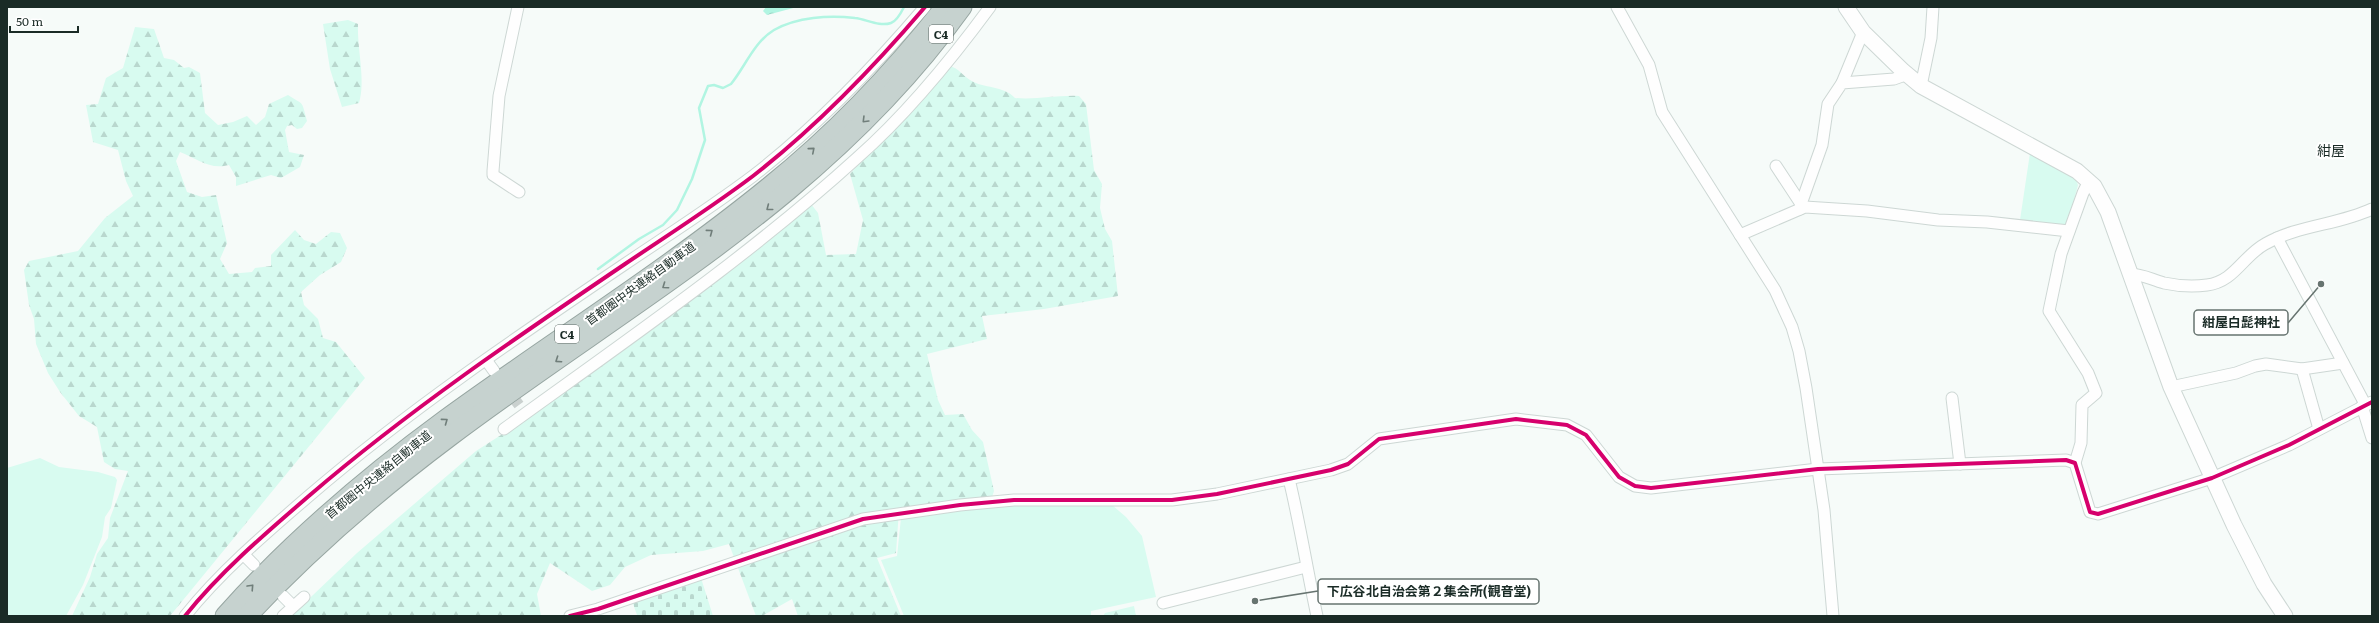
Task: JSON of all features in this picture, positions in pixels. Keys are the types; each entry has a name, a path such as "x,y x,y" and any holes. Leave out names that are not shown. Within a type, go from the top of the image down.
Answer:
{"highway":[{"name":"首都圏中央連絡自動車道","path":"224,616 254,583 295,544 343,501 390,463 449,418 691,246 770,187 915,56 945,7"},
{"name":"首都圏中央連絡自動車道","path":"248,616 328,537 400,475 517,388 701,260 779,200 831,154 915,56 962,7"}],"street":[{"path":"518,7 499,96 493,175 519,192"},
{"path":"185,616 244,554 355,457 486,360 702,213 755,174 864,80 925,7"},
{"path":"504,429 522,409 683,300 746,251 858,158 901,114 949,61 990,7"},
{"path":"1617,7 1649,65 1662,112 1775,290 1792,327 1799,350 1824,510 1833,616"},
{"path":"1846,7 1863,32 1921,86 2070,166 2089,181 2108,212 2129,274 2171,387 2212,478 2264,584 2285,616"},
{"path":"1921,86 1931,38 1933,7"},
{"path":"1801,207 1822,145 1828,104 1842,83 1863,32"},
{"path":"1842,83 1894,79 1908,74"},
{"path":"890,105 901,114"},
{"path":"1776,166 1801,207"},
{"path":"2089,181 2061,254 2049,311 2088,374 2096,393 2082,406 2081,443 2075,463 2090,512 2098,514 2212,478 2276,451 2367,404"},
{"path":"1740,235 1801,207 1867,211 1938,220 1987,222 2069,231"},
{"path":"2129,274 2141,274 2166,283 2208,285 2224,279 2239,269 2257,248 2277,238 2372,209"},
{"path":"2277,238 2343,363 2367,404 2372,438"},
{"path":"486,360 494,371"},
{"path":"2171,387 2236,374 2255,366 2266,364 2302,369 2343,363"},
{"path":"2302,369 2319,429"},
{"path":"1952,398 1960,464"},
{"path":"570,616 598,609 863,519 960,505 1014,500 1172,500 1217,494 1331,470 1348,464 1379,439 1516,419 1567,425 1586,435 1619,477 1635,486 1651,488 1818,469 2066,460 2075,463"},
{"path":"1289,479 1301,525 1306,567 1317,616"},
{"path":"244,554 254,565"},
{"path":"1163,603 1306,567"},
{"path":"283,596 293,606"},
{"path":"282,616 304,597"}],"green space":[{"path":"348,20 358,24 362,85 359,103 342,107 330,69 323,24"},
{"path":"135,27 154,29 164,58 174,60 184,68 189,67 200,73 205,113 218,125 233,122 247,116 256,125 265,117 269,104 288,95 303,106 307,121 302,128 297,129 292,125 287,126 285,130 289,152 304,155 300,167 281,178 271,175 236,186 236,177 229,165 209,165 180,152 176,161 187,192 202,197 216,195 227,243 220,259 229,274 252,272 255,268 271,266 271,255 295,230 304,240 316,244 331,232 340,233 347,248 341,262 320,275 301,292 304,305 318,319 323,338 336,342 365,378 170,616 72,616 90,577 97,554 108,538 110,518 128,471 115,469 104,462 97,427 79,416 60,392 48,373 36,344 34,319 29,305 24,270 29,261 78,251 105,218 133,196 126,181 118,150 93,142 86,105 98,104 106,78 123,68"},
{"path":"949,66 955,68 975,83 1005,91 1015,98 1079,96 1086,104 1094,170 1102,184 1100,208 1105,229 1112,241 1118,296 1044,309 982,316 987,339 927,354 938,400 945,415 963,414 972,430 983,442 994,491 992,497 899,510 896,553 877,558 901,616 798,616 792,599 762,616 756,616 729,544 703,551 651,555 625,567 610,585 592,591 550,563 537,594 541,616 291,616 357,553 476,451 526,419 706,289 811,204 818,213 826,255 856,254 863,220 850,174"},
{"path":"2030,153 2075,177 2078,185 2066,226 2020,220"},
{"path":"40,458 59,467 98,472 115,477 117,480 111,508 105,517 102,537 83,585 66,616 7,616 7,468"},
{"path":"1005,505 1112,505 1126,517 1142,536 1156,597 1091,611 1091,616 904,616 881,560 897,556 901,518"},
{"path":"701,578 713,616 634,616 637,615 632,601"},
{"path":"1134,606 1136,616 1103,616 1105,613"}],"water":[{"path":"766,7 797,7 767,15 763,11"}],"waterway":[{"path":"598,269 639,239 663,225 677,210 692,179 705,140 699,108 708,86 714,85 723,88 731,84 755,48 767,35 774,30 793,22 813,18 845,17 882,24 891,23 899,16 904,7"}],"tunnel":[{"path":"506,388 519,405"}],"cycle path":[{"path":"185,616 214,583 261,538 310,495 386,433 464,375 585,291 722,199 753,176 799,138 843,96 925,7"},
{"path":"570,616 598,609 863,519 960,505 1014,500 1172,500 1217,494 1331,470 1348,464 1379,439 1516,419 1567,425 1586,435 1619,477 1635,486 1651,488 1818,469 2066,460 2075,463 2090,512 2098,514 2212,478 2289,445 2372,402"}],"place":[{"name":"紺屋白髭神社","path":"2321,284"},
{"name":"下広谷北自治会第２集会所(観音堂)","path":"1255,601"}],"district":[{"name":"紺屋","path":"2331,150"}]}
